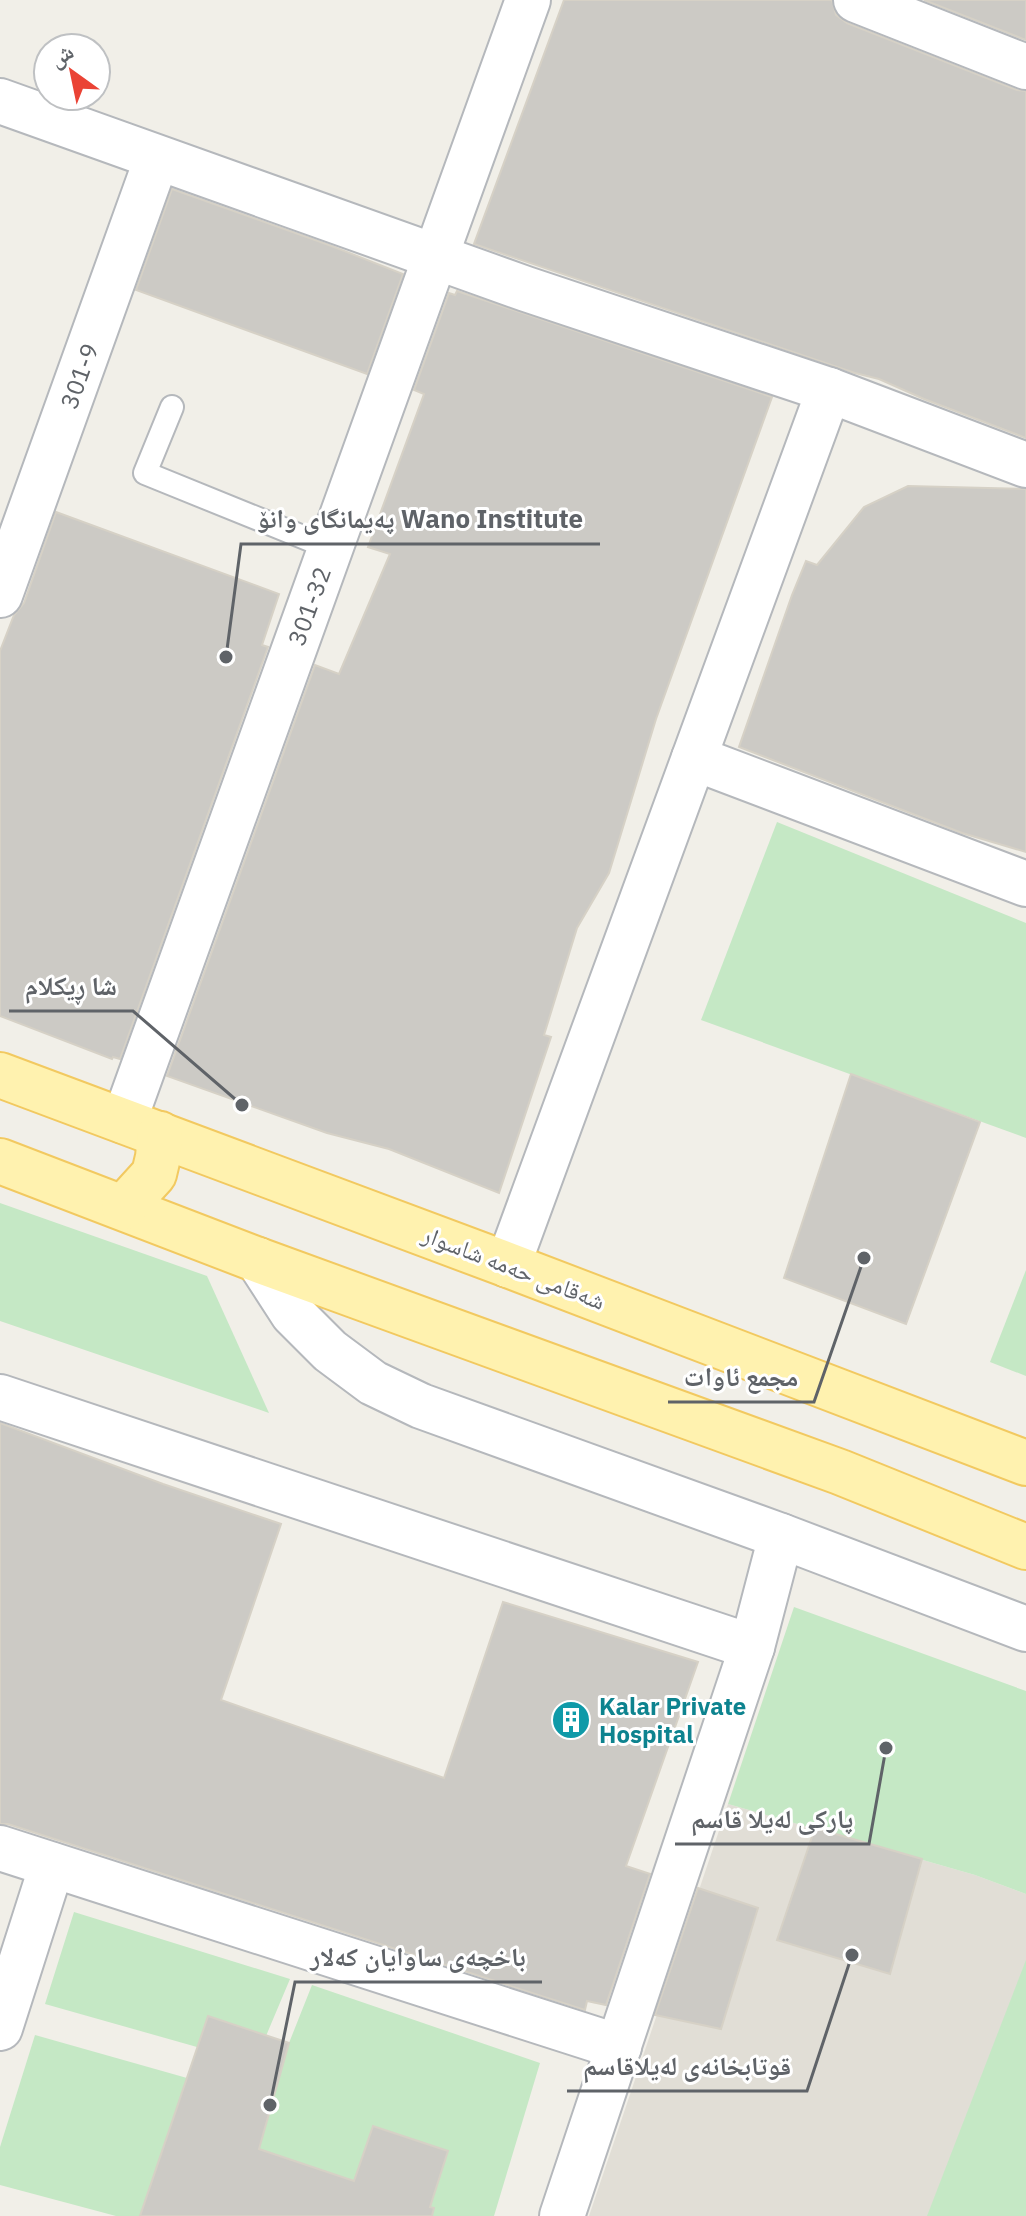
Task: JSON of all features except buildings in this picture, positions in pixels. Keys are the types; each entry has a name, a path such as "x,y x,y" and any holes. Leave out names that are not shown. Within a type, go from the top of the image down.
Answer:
{"main road":[{"name":"شەقامی حەمە شاسوار","path":"0,1075 1026,1463"},
{"path":"124,1207 154,1174 158,1157 142,1128"},
{"path":"0,1161 258,1260 840,1472 1026,1547"}],"street":[{"name":"301-32","path":"142,1128 330,548 528,0"},
{"path":"856,0 1026,67"},
{"path":"0,101 526,289 829,390 1026,465"},
{"name":"301-9","path":"0,595 157,158"},
{"path":"508,1265 829,390"},
{"path":"694,758 1026,884"},
{"path":"258,1260 293,1314 330,1351 373,1383 421,1406 781,1536 1026,1629"},
{"path":"0,1397 752,1647"},
{"path":"562,2216 752,1647 781,1536"},
{"path":"0,1848 619,2047"},
{"path":"0,2028 52,1865"}],"lane":[{"path":"172,407 145,473 330,548"}],"shaded area":[{"path":"728,1804 975,1875 1026,1894 1026,2216 589,2216"}],"green space":[{"path":"777,822 1026,923 1026,1138 701,1020"},
{"path":"0,1203 207,1276 269,1413 0,1321"},
{"path":"1026,1270 1026,1376 990,1362"},
{"path":"794,1607 1026,1691 1026,1894 975,1875 728,1804"},
{"path":"74,1912 290,1979 266,2036 208,2017 197,2047 45,2004"},
{"path":"1026,1960 1026,2216 927,2216"},
{"path":"312,1985 540,2063 494,2216 427,2216 448,2151 374,2126 354,2181 259,2149 289,2043"},
{"path":"35,2035 187,2078 140,2216 116,2216 0,2185 0,2147"}],"place":[{"name":"پەیمانگای وانۆ Wano Institute","path":"226,657"},
{"name":"شا ڕیکلام","path":"242,1105"},
{"name":"مجمع ئاوات","path":"864,1258"},
{"name":"Kalar Private Hospital","path":"571,1720"},
{"name":"پارکی لەیلا قاسم","path":"886,1748"},
{"name":"قوتابخانەی لەیلاقاسم","path":"852,1955"},
{"name":"باخچەی ساوایان کەلار","path":"270,2105"}]}
